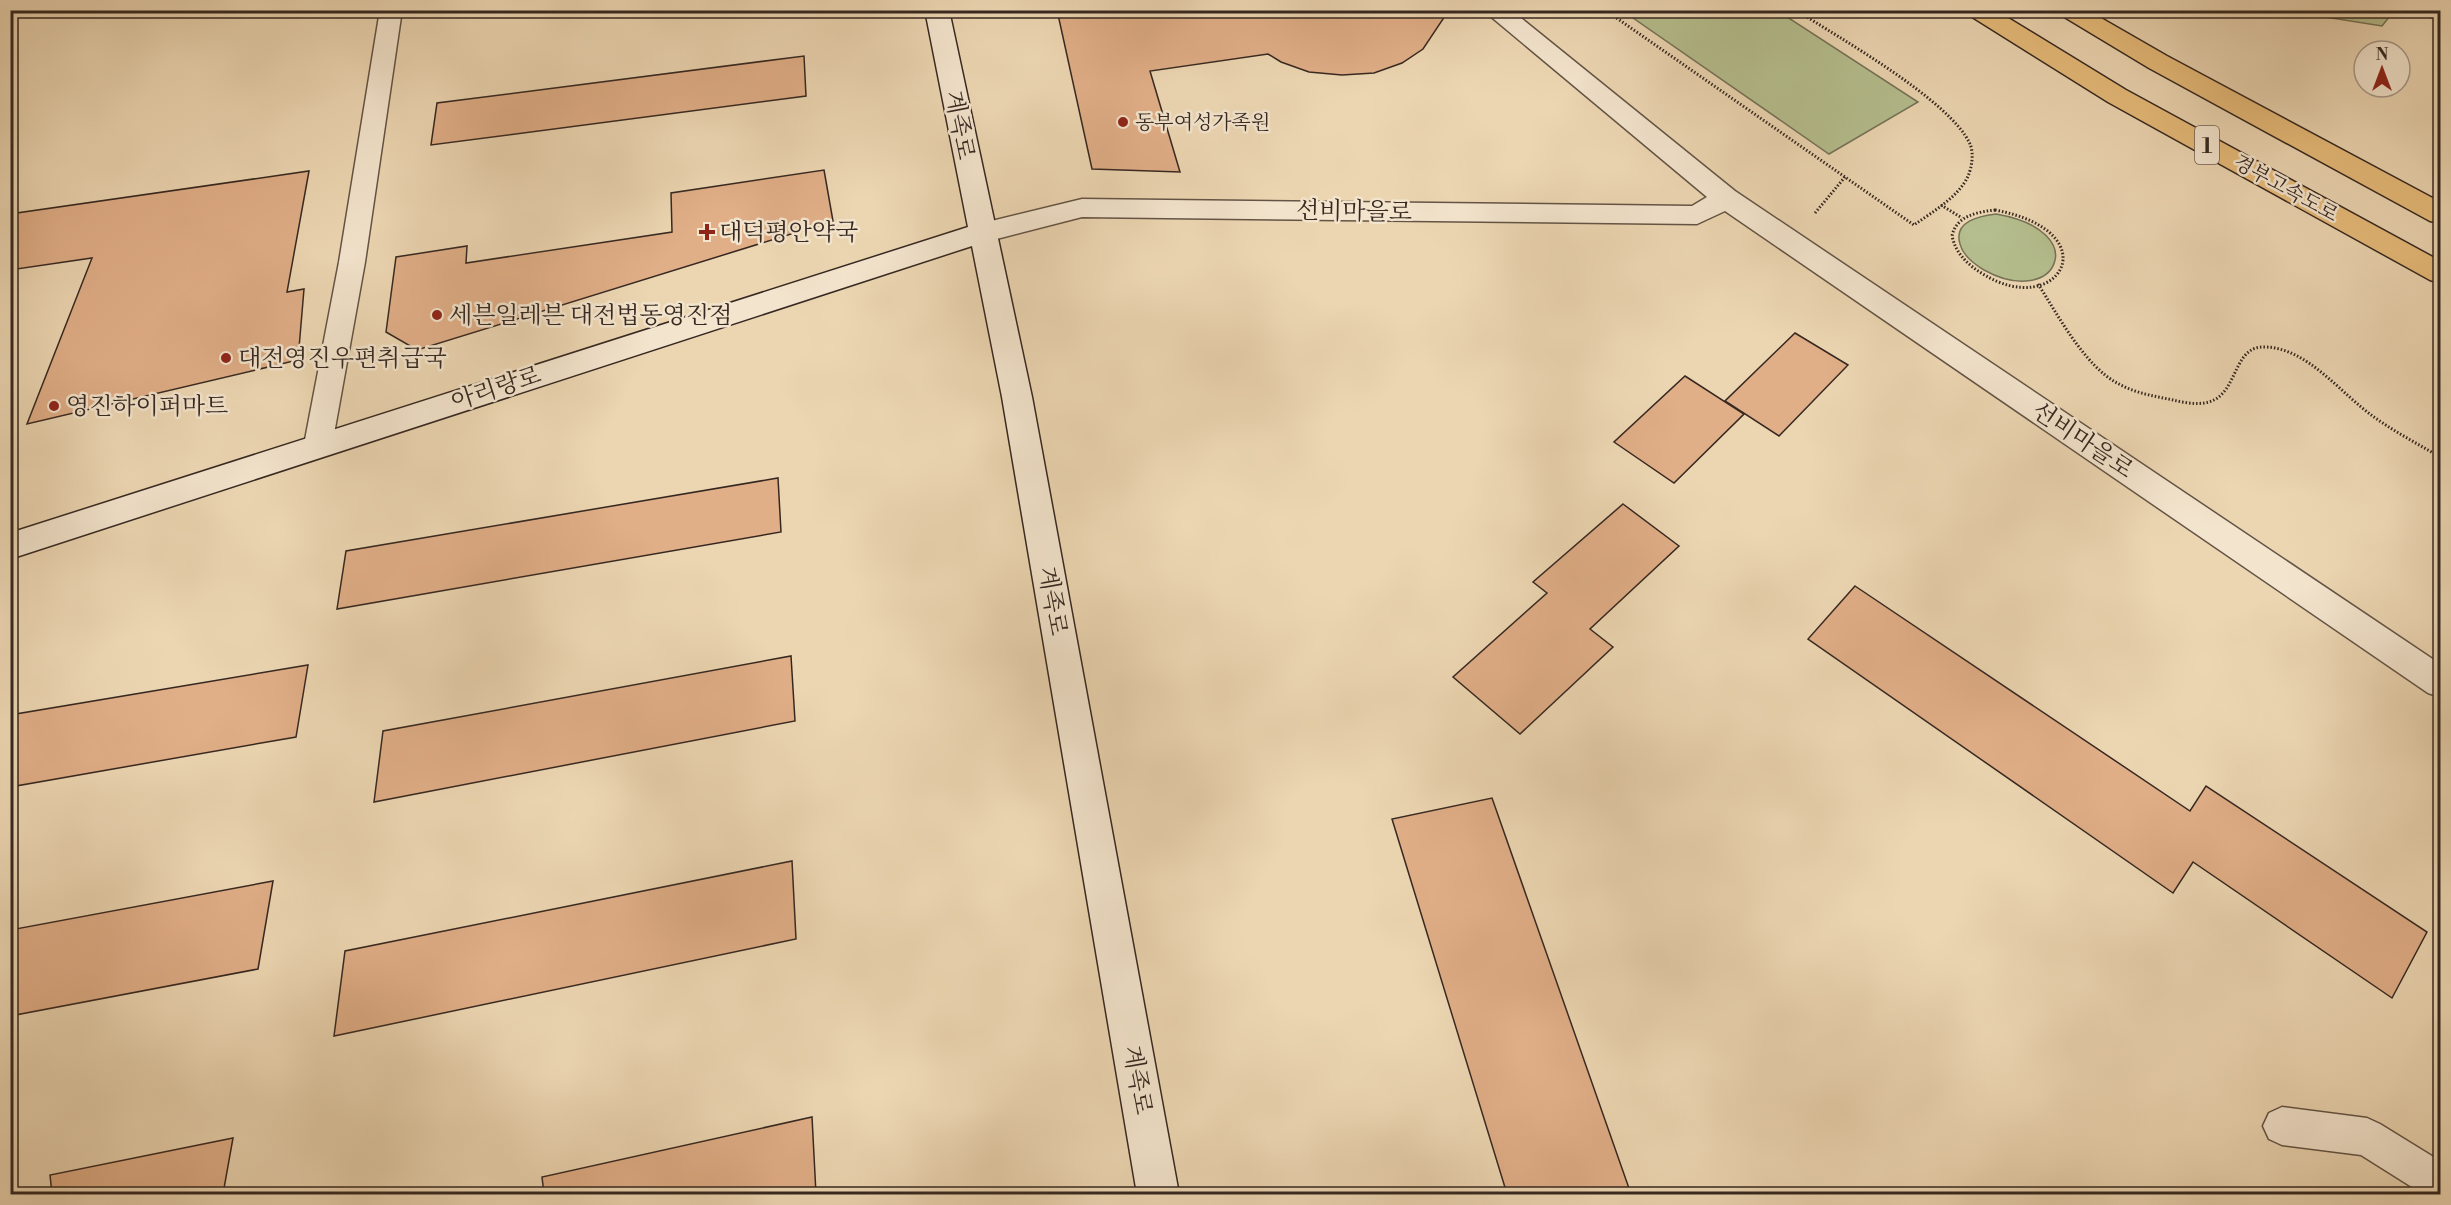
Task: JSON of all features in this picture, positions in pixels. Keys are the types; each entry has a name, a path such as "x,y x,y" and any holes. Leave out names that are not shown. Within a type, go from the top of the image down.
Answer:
{"highway":[{"name":"경부고속도로","path":"1977,10 2117,96 2440,273"},
{"name":"1","path":"2069,10 2158,62 2440,214"}],"main road":[{"name":"계족로","path":"937,10 981,233 1017,397 1158,1194"},
{"name":"선비마을로","path":"1495,10 1726,198 2440,682"},
{"name":"선비마을로","path":"981,233 1082,208 1697,215 1726,198"},
{"name":"아리랑로","path":"10,546 981,233"}],"lane":[{"path":"318,445 354,252 391,10"},
{"path":"2282,1126 2367,1137 2440,1183"}],"path":[{"path":"1605,10 1914,225 1941,206 1967,178 1972,160 1970,143 1955,122 1932,100 1796,10"},
{"path":"2423,10 2440,25"},
{"path":"1815,213 1845,177"},
{"path":"1941,206 1962,218"},
{"path":"1995,210 2015,213 2034,221 2050,232 2061,246 2064,260 2060,272 2048,281 2038,284 2011,285 1990,279 1972,268 1959,256 1952,241 1953,228 1962,218 1976,212 1995,210"},
{"path":"2038,284 2085,353 2113,382 2147,395 2200,404 2218,398 2228,388 2240,357 2257,346 2279,349 2311,365 2353,401 2396,432 2440,457"}],"green space":[{"path":"1623,11 1778,11 1918,102 1829,154"},
{"path":"2287,11 2394,11 2382,26"},
{"path":"1996,214 2027,223 2046,236 2055,250 2054,263 2046,274 2030,281 2009,280 1984,270 1966,256 1960,244 1960,230 1969,221"}],"building":[{"name":"동부여성가족원","path":"1057,10 1449,10 1423,49 1402,63 1374,73 1342,75 1309,72 1281,62 1268,54 1150,71 1180,172 1092,169"},
{"path":"804,56 806,96 431,145 437,103"},
{"path":"824,170 833,221 417,350 386,332 396,257 467,246 466,263 672,232 671,193"},
{"path":"309,171 287,292 304,289 298,360 27,424 92,258 10,270 10,214"},
{"path":"1795,333 1848,365 1779,436 1725,401"},
{"path":"1685,376 1744,414 1674,483 1614,442"},
{"path":"778,478 781,532 337,609 346,551"},
{"path":"1623,504 1679,546 1590,629 1613,647 1520,734 1453,677 1547,593 1533,582"},
{"path":"1855,586 2190,811 2206,786 2427,932 2392,998 2193,862 2173,893 1808,639"},
{"path":"791,656 795,721 374,802 383,731"},
{"path":"308,665 296,737 10,787 10,715"},
{"path":"1492,798 1631,1194 1507,1194 1392,819"},
{"path":"792,861 796,939 334,1036 345,951"},
{"path":"273,881 258,969 10,1016 10,930"},
{"path":"812,1117 816,1194 544,1194 542,1177"},
{"path":"233,1138 223,1194 52,1194 50,1175"}],"place":[{"name":"동부여성가족원","path":"1123,122"},
{"name":"대덕평안약국","path":"707,232"},
{"name":"세븐일레븐 대전법동영진점","path":"437,315"},
{"name":"대전영진우편취급국","path":"226,358"},
{"name":"영진하이퍼마트","path":"54,406"}]}
